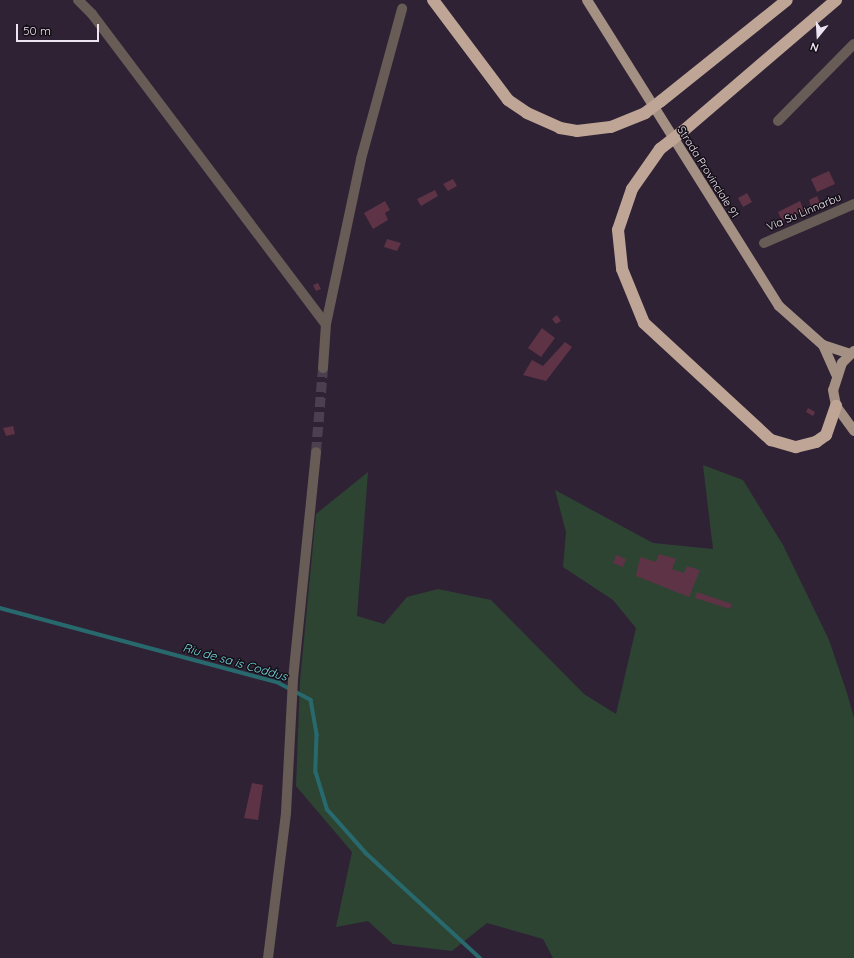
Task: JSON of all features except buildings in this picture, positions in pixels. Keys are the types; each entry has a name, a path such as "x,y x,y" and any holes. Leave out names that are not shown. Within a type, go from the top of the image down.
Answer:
{"highway":[{"path":"433,0 508,100 527,113 560,128 577,131 611,127 645,112 683,86 787,0"},
{"path":"836,0 657,153 632,189 618,230 622,269 644,323 771,440 796,447 816,442 826,435 836,406"}],"main road":[{"name":"Strada Provinciale 91","path":"587,0 779,306 823,345 836,374"},
{"name":"Strada Provinciale 91","path":"823,345 852,352"},
{"path":"852,352 836,374 836,406 854,431"}],"street":[{"path":"78,0 92,14 326,324"},
{"path":"323,368 326,324 361,159 402,9"},
{"path":"778,121 854,44"},
{"name":"Via Su Linnarbu","path":"764,243 854,204"},
{"path":"268,958 286,813 292,696 316,452"}],"green space":[{"path":"703,465 743,480 783,545 829,640 847,693 854,718 854,958 553,958 543,939 487,923 452,951 393,944 368,921 336,927 352,852 296,786 300,681 316,514 368,472 357,616 384,624 407,597 438,589 491,600 584,694 616,714 636,628 613,600 563,567 566,532 555,490 653,543 713,549"}],"waterway":[{"name":"Riu de sa is Coddus","path":"0,608 279,683 311,700 317,735 316,772 327,809 366,853 480,958"}],"tunnel":[{"path":"316,452 323,368"}]}
